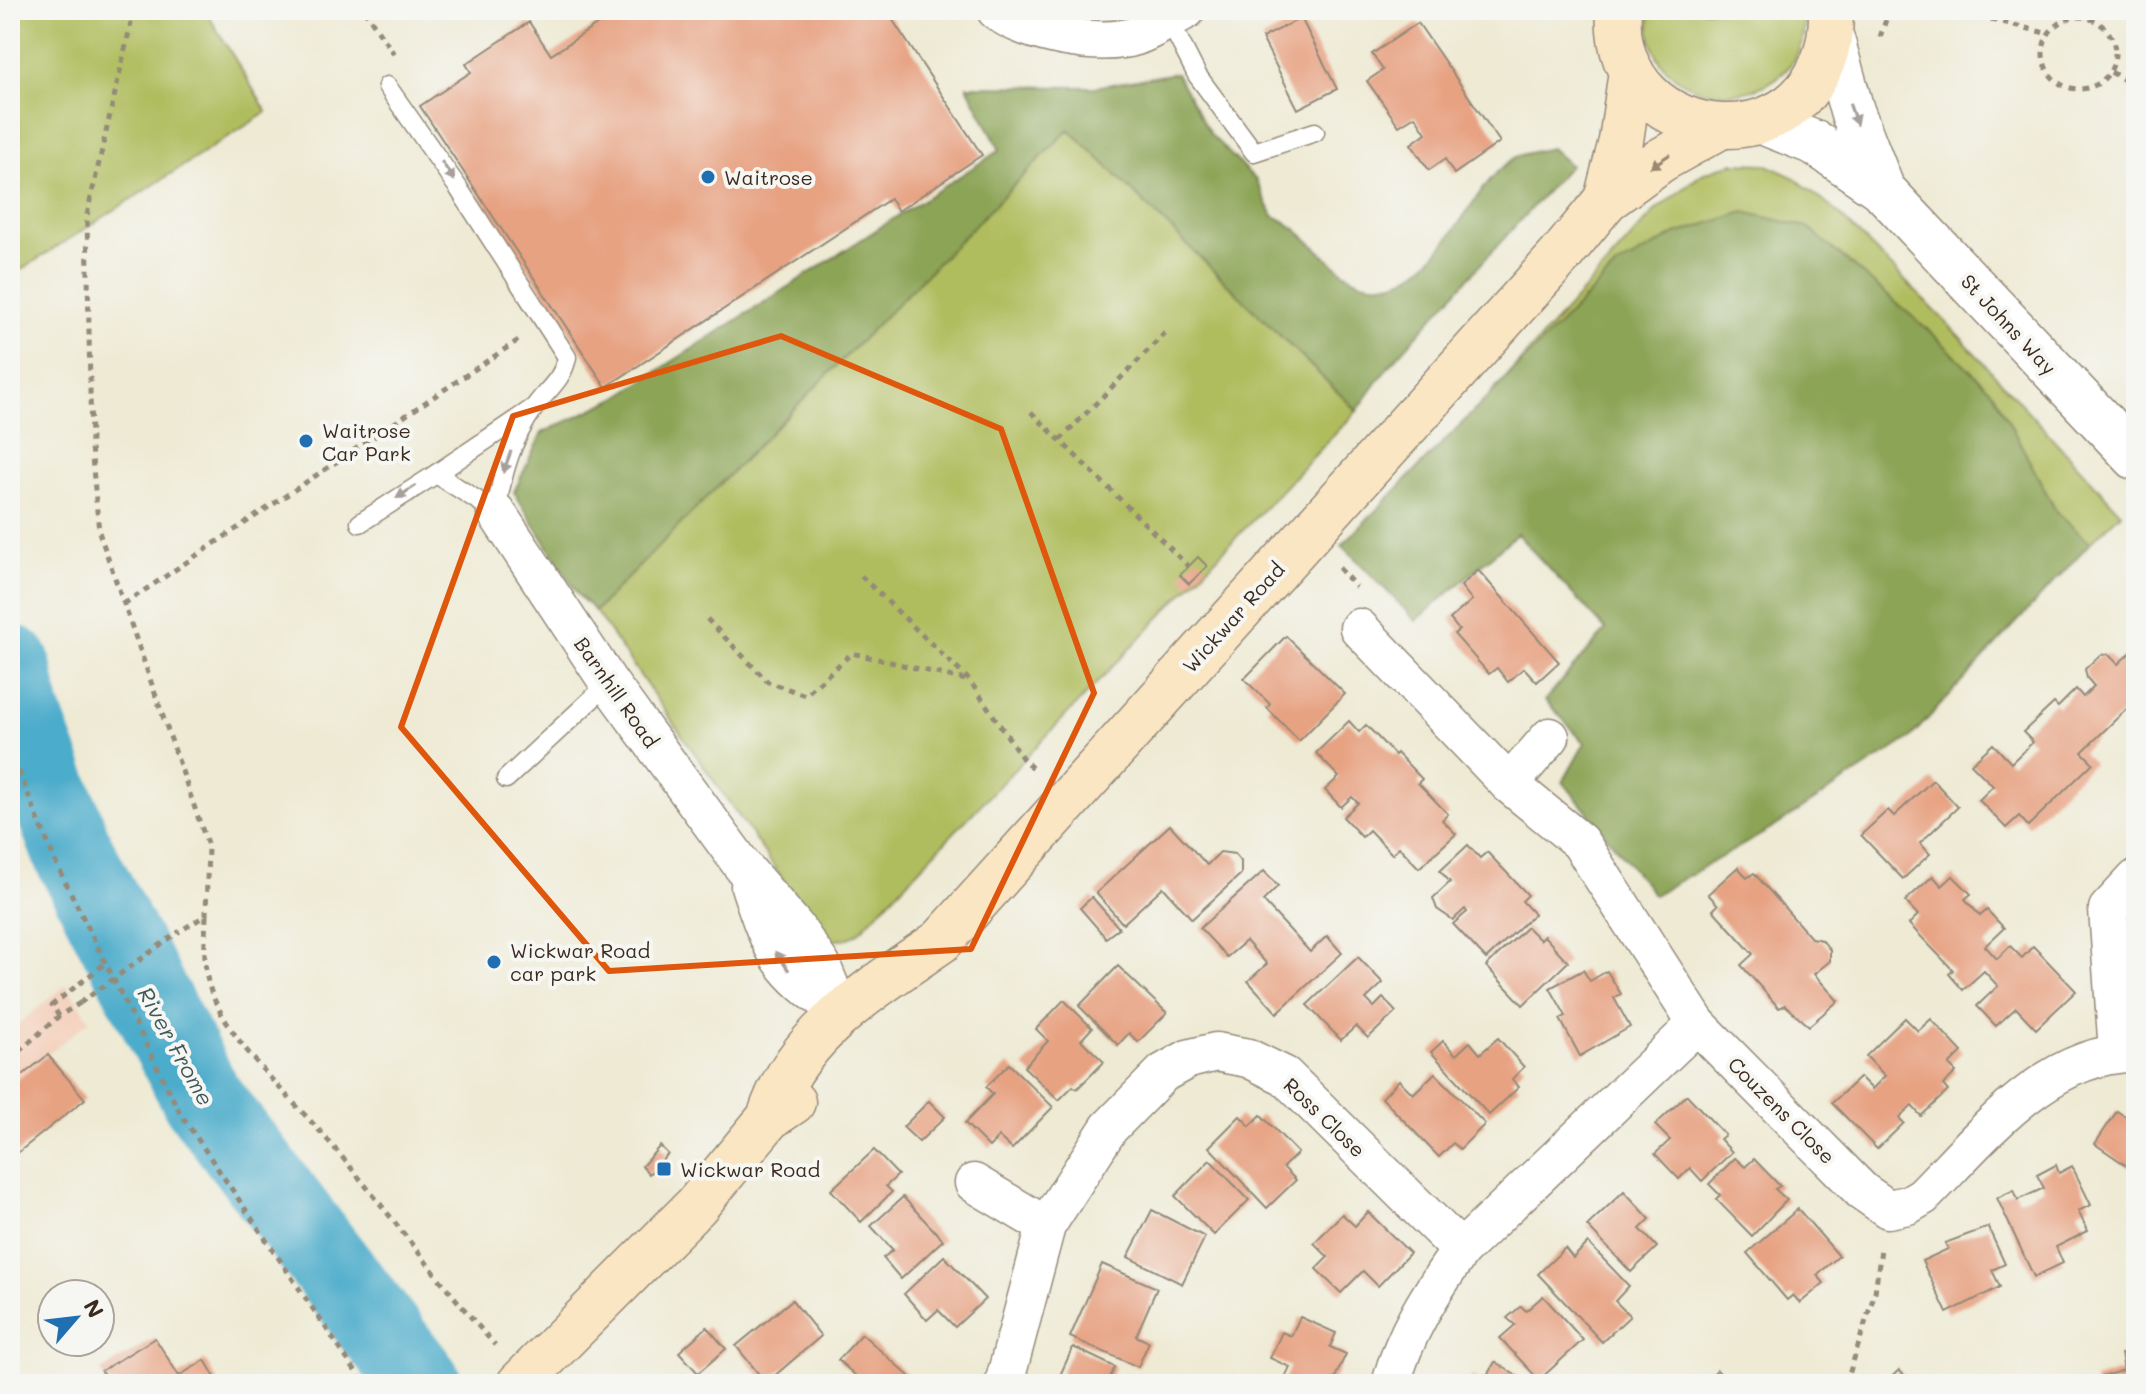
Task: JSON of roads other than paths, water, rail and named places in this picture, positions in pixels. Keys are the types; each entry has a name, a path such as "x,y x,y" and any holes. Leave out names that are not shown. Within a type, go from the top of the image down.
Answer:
{"main road":[{"name":"Wickwar Road","path":"1606,200 1622,135 1631,71 1615,15"},
{"name":"Wickwar Road","path":"522,1381 696,1206 769,1118 778,1090 794,1062 840,1011 941,941 1560,256 1606,200 1661,160 1718,128 1762,122 1784,111 1807,91 1831,24"},
{"name":"Wickwar Road","path":"1631,71 1663,108 1718,128"}],"street":[{"path":"996,10 1049,35 1093,39 1133,37 1178,15"},
{"name":"St Johns Way","path":"1831,24 1852,111 1883,190"},
{"name":"St Johns Way","path":"1762,122 1815,143 1883,190 2136,458"},
{"name":"Barnhill Road","path":"496,512 609,683 744,868 812,952 840,1011"},
{"name":"Couzens Close","path":"1359,628 1509,784 1580,842 1697,1024 1862,1191 1888,1209 1908,1205 1923,1196 2019,1100 2068,1070 2127,1052"},
{"path":"1509,784 1550,737"},
{"path":"2127,1052 2108,909 2136,879"},
{"path":"1391,1384 1400,1350 1436,1285 1461,1250 1697,1024"},
{"name":"Ross Close","path":"1004,1384 1046,1226 1109,1128 1163,1073 1188,1059 1216,1052 1248,1058 1285,1076 1461,1250"},
{"path":"974,1183 1046,1226"}],"lane":[{"path":"1178,15 1197,75 1254,152 1315,132"},
{"path":"387,86 404,107 567,357 565,371 534,408 504,464 496,512 436,474"},
{"path":"360,523 534,408"},
{"path":"506,779 609,683"}],"waterway":[{"name":"River Frome","path":"10,665 20,713 73,852 202,1098 421,1384"}],"place":[{"name":"Waitrose","path":"708,177"},
{"name":"Waitrose Car Park","path":"306,441"},
{"name":"Wickwar Road car park","path":"494,962"},
{"name":"Wickwar Road","path":"664,1169"}]}
